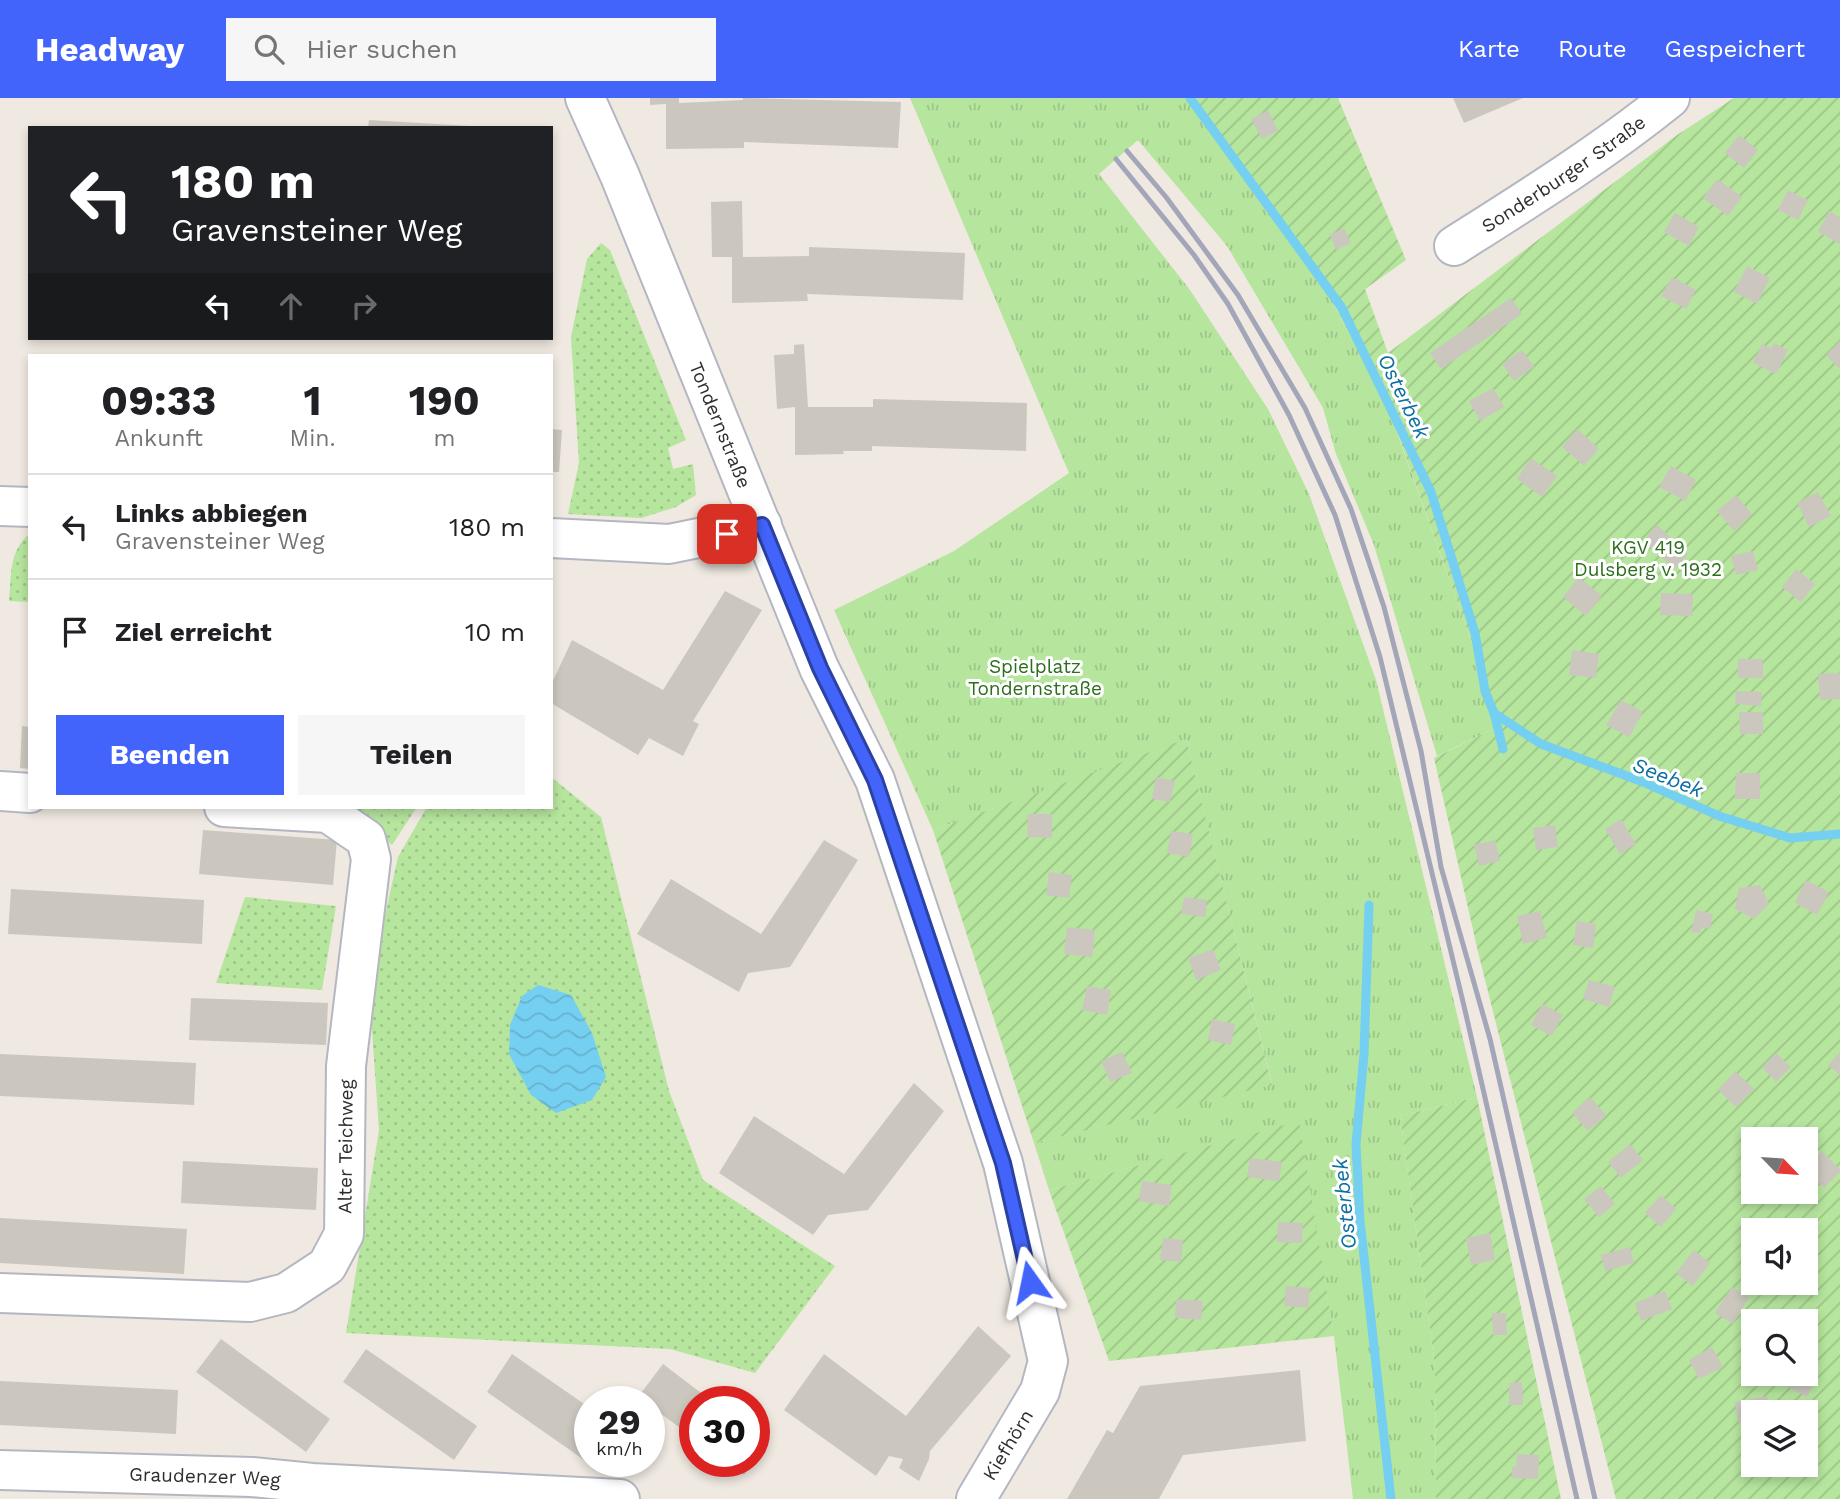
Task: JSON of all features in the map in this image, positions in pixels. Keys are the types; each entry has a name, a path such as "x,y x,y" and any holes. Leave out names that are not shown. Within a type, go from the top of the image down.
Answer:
{"street":[{"name":"Tondernstraße","path":"585,98 620,176 820,668 875,780 1003,1163 1048,1361 1040,1391"},
{"name":"Sonderburger Straße","path":"1454,246 1528,200 1639,123 1670,98"},
{"path":"0,506 28,508"},
{"path":"553,538 669,544 762,525"},
{"path":"0,791 28,793"},
{"name":"Alter Teichweg","path":"0,1293 250,1302 286,1293 327,1266 344,1234 346,1066 371,859 366,839 328,813 259,809"},
{"name":"Kiefhörn","path":"975,1499 1040,1391"},
{"name":"Graudenzer Weg","path":"0,1470 252,1477 312,1483 620,1499"}],"green space":[{"name":"Spielplatz Tondernstraße","path":"910,98 1190,98 1320,278 1389,410 1501,725 1437,756 1374,545 1336,454 1323,408 1227,246 1138,140 1099,174 1190,290 1268,409 1309,494 1376,680 1477,1097 1400,1116 1435,1365 1436,1499 1353,1499 1334,1336 1298,1122 1049,1190 1034,1143 1272,1084 1186,740 933,830 834,610 954,551 1069,473"},
{"name":"KGV 419 Dulsberg v. 1932","path":"1190,98 1338,98 1406,260 1365,289 1388,353 1677,135 1734,98 1840,98 1840,1499 1616,1499 1478,952 1434,758 1501,725 1389,409 1320,278"},
{"path":"601,243 610,250 686,440 668,448 673,469 693,464 696,495 676,507 641,518 568,514 579,463 571,337 587,259"},
{"path":"28,535 28,602 9,601 14,556"},
{"path":"1186,739 1272,1085 1034,1143 933,830"},
{"path":"553,779 601,817 669,1091 703,1180 835,1266 755,1373 670,1349 346,1333 379,1130 369,987 398,857 426,809 553,809"},
{"path":"347,809 416,809 392,845"},
{"path":"245,897 336,906 322,990 216,983"},
{"path":"1477,1097 1561,1499 1436,1499 1435,1365 1400,1116"},
{"path":"1299,1121 1334,1336 1109,1361 1049,1190"}],"water":[{"path":"538,985 571,995 592,1033 606,1077 592,1100 556,1113 531,1095 509,1054 510,1025 522,996"}],"building":[{"path":"650,98 679,98 679,103 743,98 901,102 898,148 744,142 744,148 666,149 666,104 650,105"},
{"path":"1453,98 1523,98 1464,123"},
{"path":"1268,110 1278,131 1262,139 1251,119"},
{"path":"369,120 470,126 368,126"},
{"path":"1739,135 1758,150 1744,168 1725,153"},
{"path":"1717,179 1742,197 1728,216 1703,198"},
{"path":"1788,190 1808,200 1798,220 1778,210"},
{"path":"742,201 743,257 809,256 809,247 965,253 963,300 807,294 808,301 732,303 732,257 712,257 711,202"},
{"path":"1829,211 1840,218 1840,244 1818,232"},
{"path":"1675,213 1699,227 1689,246 1664,232"},
{"path":"1344,228 1351,243 1336,250 1330,235"},
{"path":"1747,266 1770,278 1757,304 1734,292"},
{"path":"1672,277 1696,290 1686,309 1661,296"},
{"path":"1511,298 1522,314 1441,369 1430,353"},
{"path":"1840,341 1840,369 1826,355"},
{"path":"1774,343 1788,350 1776,374 1753,363 1762,344 1771,348"},
{"path":"804,344 808,407 873,407 873,399 1027,403 1026,451 872,446 872,451 795,455 795,407 777,409 774,355 794,354 794,345"},
{"path":"1522,350 1534,367 1514,381 1502,364"},
{"path":"1493,388 1504,407 1480,421 1469,401"},
{"path":"553,429 562,430 559,472 553,472"},
{"path":"1577,429 1599,449 1584,466 1562,447"},
{"path":"1531,458 1557,476 1542,497 1517,479"},
{"path":"1671,466 1696,480 1685,501 1659,487"},
{"path":"1818,492 1831,516 1809,527 1797,503"},
{"path":"1736,495 1752,514 1734,531 1717,511"},
{"path":"1657,525 1688,554 1675,569 1643,541"},
{"path":"1753,551 1758,570 1736,575 1731,556"},
{"path":"1796,569 1815,584 1801,602 1782,587"},
{"path":"1579,577 1602,596 1586,616 1563,597"},
{"path":"725,591 762,610 693,721 699,724 683,756 649,738 638,755 553,704 553,681 572,640 663,690"},
{"path":"1661,593 1693,594 1692,616 1660,615"},
{"path":"1572,650 1599,654 1596,678 1569,675"},
{"path":"1738,659 1763,659 1763,678 1738,678"},
{"path":"1840,673 1840,699 1820,700 1818,674"},
{"path":"1736,691 1762,692 1761,706 1735,704"},
{"path":"1621,700 1643,712 1629,737 1606,725"},
{"path":"1739,712 1763,712 1763,734 1740,734"},
{"path":"22,726 28,727 28,769 20,768"},
{"path":"1736,773 1760,773 1760,799 1735,799"},
{"path":"1156,777 1175,781 1170,802 1152,799"},
{"path":"1028,814 1052,814 1052,838 1027,837"},
{"path":"1621,819 1636,844 1620,854 1605,829"},
{"path":"1555,825 1558,847 1536,850 1533,828"},
{"path":"203,830 337,840 333,885 199,874"},
{"path":"1171,831 1193,834 1189,857 1167,853"},
{"path":"824,840 858,860 790,967 748,973 739,992 637,934 671,879 761,934"},
{"path":"1495,840 1500,861 1479,866 1474,845"},
{"path":"1049,872 1072,875 1069,898 1046,895"},
{"path":"1806,880 1829,892 1817,915 1795,903"},
{"path":"1760,885 1769,904 1754,919 1735,909 1739,888"},
{"path":"11,889 204,900 202,944 8,934"},
{"path":"1184,897 1207,900 1205,917 1181,914"},
{"path":"1696,910 1713,914 1710,929 1702,927 1700,933 1691,932"},
{"path":"1540,911 1547,938 1523,944 1517,916"},
{"path":"1577,921 1596,924 1593,948 1573,945"},
{"path":"1067,927 1095,930 1092,957 1064,954"},
{"path":"1213,949 1221,970 1196,980 1188,958"},
{"path":"1589,980 1615,987 1609,1007 1583,999"},
{"path":"1087,986 1111,990 1107,1015 1082,1010"},
{"path":"191,998 328,1003 326,1045 189,1040"},
{"path":"1542,1004 1563,1015 1552,1036 1531,1025"},
{"path":"1212,1019 1235,1024 1231,1045 1208,1040"},
{"path":"1122,1052 1132,1073 1110,1082 1101,1061"},
{"path":"1840,1052 1840,1075 1828,1065"},
{"path":"1776,1053 1791,1067 1776,1082 1762,1067"},
{"path":"0,1054 196,1063 194,1105 0,1096"},
{"path":"1735,1071 1754,1089 1736,1107 1718,1090"},
{"path":"914,1083 944,1111 868,1210 828,1215 813,1235 719,1173 754,1116 844,1174"},
{"path":"1590,1097 1606,1115 1588,1131 1572,1113"},
{"path":"1630,1144 1643,1160 1621,1178 1608,1162"},
{"path":"1822,1151 1840,1169 1824,1188 1818,1182 1818,1156"},
{"path":"1250,1158 1282,1162 1279,1181 1247,1177"},
{"path":"183,1161 318,1168 316,1210 181,1203"},
{"path":"1142,1181 1172,1185 1169,1206 1139,1201"},
{"path":"1601,1186 1615,1204 1599,1217 1584,1199"},
{"path":"1661,1195 1676,1209 1661,1227 1645,1213"},
{"path":"0,1218 187,1229 184,1274 0,1263"},
{"path":"1278,1222 1303,1223 1302,1243 1277,1242"},
{"path":"1490,1233 1495,1260 1471,1265 1466,1238"},
{"path":"1163,1238 1183,1240 1181,1262 1160,1260"},
{"path":"1630,1247 1634,1263 1605,1271 1601,1255"},
{"path":"1694,1250 1710,1263 1693,1286 1676,1273"},
{"path":"1286,1286 1310,1288 1308,1308 1284,1306"},
{"path":"1732,1287 1741,1295 1749,1297 1733,1324 1715,1313"},
{"path":"1665,1291 1672,1309 1641,1321 1635,1303"},
{"path":"1176,1299 1203,1301 1201,1320 1175,1318"},
{"path":"1492,1313 1506,1313 1507,1335 1493,1335"},
{"path":"978,1326 1011,1356 930,1451 919,1481 899,1468 903,1459 889,1456 876,1476 784,1410 824,1354 906,1416"},
{"path":"221,1339 330,1419 306,1452 196,1372"},
{"path":"1712,1347 1723,1367 1699,1379 1689,1360"},
{"path":"366,1349 477,1426 454,1460 343,1382"},
{"path":"512,1354 574,1397 574,1453 487,1392"},
{"path":"663,1364 692,1386 679,1386 679,1427 665,1417 665,1386 646,1386"},
{"path":"1300,1370 1306,1441 1183,1455 1159,1499 1067,1499 1107,1430 1113,1433 1140,1386"},
{"path":"0,1381 178,1390 176,1434 0,1425"},
{"path":"1522,1382 1523,1405 1509,1405 1509,1383"},
{"path":"1788,1386 1812,1386 1807,1397"},
{"path":"1767,1396 1768,1400 1746,1400"},
{"path":"1741,1401 1741,1422 1738,1422 1735,1402"},
{"path":"1517,1454 1539,1455 1538,1479 1512,1478 1512,1467 1516,1467"}],"waterway":[{"name":"Osterbek","path":"1190,98 1342,308 1431,492 1475,633 1485,691 1503,749"},
{"name":"Seebek","path":"1494,713 1541,744 1643,782 1719,816 1790,838 1840,834"},
{"name":"Osterbek","path":"1369,905 1364,1054 1356,1144 1360,1221 1391,1499"}],"railway":[{"path":"1127,151 1166,197 1238,295 1305,408 1351,509 1384,607 1421,751 1441,867 1490,1039 1595,1499"},
{"path":"1116,159 1194,255 1228,304 1289,415 1335,515 1380,657 1464,1006 1577,1499"}],"route":[{"path":"727,534 762,525 820,668 875,780 1003,1163 1030,1282"}]}
